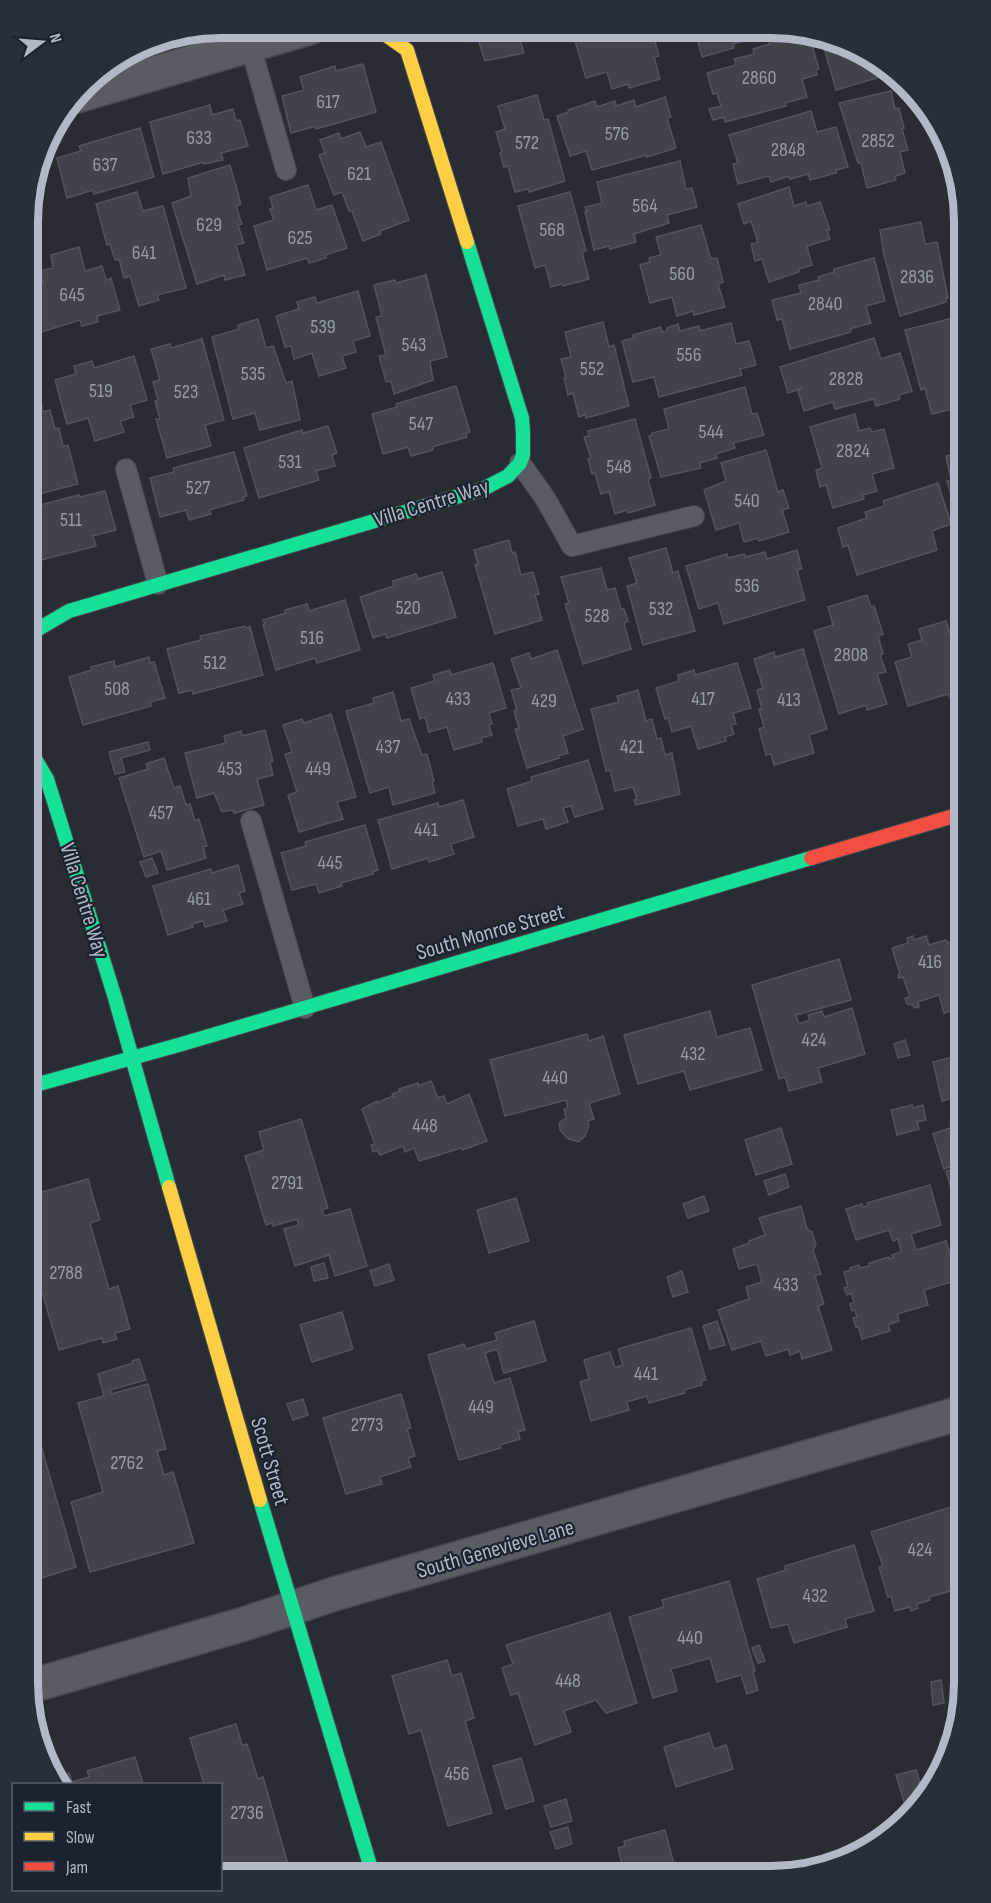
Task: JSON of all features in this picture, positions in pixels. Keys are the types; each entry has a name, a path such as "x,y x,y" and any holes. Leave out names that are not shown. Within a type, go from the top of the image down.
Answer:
{"street":[{"path":"90,92 274,38"},
{"path":"390,38 407,50 522,418 525,448 520,463"},
{"name":"Villa Centre Way","path":"38,629 69,611 483,489 511,475 520,463"},
{"name":"Villa Centre Way","path":"38,763 48,779 132,1058"},
{"name":"South Monroe Street","path":"38,1084 305,1008 954,816"},
{"name":"Scott Street","path":"132,1058 292,1608 370,1865"},
{"name":"South Genevieve Lane","path":"38,1684 953,1415"}],"lane":[{"path":"250,45 286,170"},
{"path":"520,463 545,498 572,546 694,516"},
{"path":"126,469 158,584"},
{"path":"251,821 305,1008"}],"building":[{"path":"468,38 520,38 524,53 485,61 478,39 469,42"},
{"path":"574,38 654,38 659,56 654,57 660,79 629,88 628,84 612,89 607,72 586,78"},
{"path":"697,38 746,38 747,40 733,44 734,48 702,57"},
{"path":"783,39 811,42 819,69 816,70 817,75 802,79 807,97 785,103 786,106 725,122 724,117 713,120 709,109 721,106 717,93 713,94 707,73 736,65 734,59 754,54 753,49 770,44 769,42"},
{"path":"823,46 851,56 883,76 836,90"},
{"path":"363,64 376,112 316,129 316,126 291,133 282,96 304,90 300,77 335,66 336,71"},
{"path":"891,91 895,109 899,108 908,150 900,152 905,173 895,176 896,180 867,188 861,163 858,163 839,103"},
{"path":"537,95 544,120 548,119 565,181 529,192 528,189 515,192 508,166 504,167 500,153 502,152 496,132 505,129 498,106"},
{"path":"665,97 671,117 667,118 676,148 592,170 586,151 570,156 557,116 595,101 597,107 615,101 616,106 634,100 636,107"},
{"path":"210,105 212,115 233,109 236,121 240,120 248,146 221,153 223,160 204,164 204,162 163,174 150,122"},
{"path":"811,111 817,132 836,127 848,167 810,180 808,174 790,179 789,176 771,182 769,176 738,184 733,164 738,163 729,135"},
{"path":"140,128 154,177 94,194 93,190 67,198 57,158 81,151 79,146"},
{"path":"360,132 366,147 381,142 409,220 380,231 381,234 363,241 342,192 334,195 319,155 325,153 320,140 339,133 341,139"},
{"path":"680,161 686,189 692,188 697,207 667,215 669,223 634,234 636,242 610,249 609,246 594,250 585,207 602,203 597,182"},
{"path":"230,165 241,204 236,206 242,224 238,225 244,243 236,245 245,275 225,280 224,275 197,284 172,203 191,196 188,178"},
{"path":"308,185 316,210 332,205 347,248 309,263 307,258 267,270 254,226 274,220 270,209 273,208 270,197"},
{"path":"789,187 794,206 806,202 807,206 820,202 830,230 827,230 830,239 807,246 812,265 769,282 762,259 755,261 751,244 758,242 751,221 744,224 738,204"},
{"path":"137,192 143,211 163,206 186,288 157,295 159,300 139,306 130,276 124,278 119,259 115,260 110,244 107,245 96,204"},
{"path":"570,192 586,251 582,252 589,279 551,287 545,265 535,268 518,206"},
{"path":"921,222 925,244 937,242 948,298 946,302 900,316 880,230"},
{"path":"701,225 711,259 717,258 723,282 718,284 725,307 694,315 693,311 677,316 672,297 650,303 640,265 650,262 649,258 661,255 656,237"},
{"path":"79,247 85,271 102,266 106,280 111,278 120,310 97,316 98,322 82,326 80,320 38,333 38,285 43,283 40,271 53,268 51,255"},
{"path":"874,258 885,301 866,306 871,323 850,329 851,332 790,349 782,319 777,320 772,300 801,293 799,285 819,280 818,277 834,272 834,269"},
{"path":"426,275 447,357 430,361 433,380 394,394 391,381 386,382 379,356 386,355 376,317 382,316 374,285 395,280 396,283"},
{"path":"358,291 370,336 353,341 356,352 342,356 346,368 319,376 312,353 294,359 291,346 285,347 276,316 299,309 297,302 315,297 317,303"},
{"path":"954,318 954,409 932,414 925,388 921,390 905,330"},
{"path":"258,319 266,348 273,346 286,383 292,381 300,420 260,430 255,413 233,419 212,337 239,329 238,325"},
{"path":"603,322 609,347 614,345 629,406 586,418 585,415 579,417 573,393 568,395 564,378 566,378 561,359 571,357 565,332"},
{"path":"731,323 736,344 749,341 756,365 740,369 742,375 659,397 654,377 633,382 622,341 634,338 633,335 661,327 662,332 667,331 667,328 678,324 680,331 699,326 700,331"},
{"path":"874,338 881,359 900,353 912,391 899,395 900,399 876,406 874,399 835,409 833,402 804,411 798,391 802,388 788,393 780,367"},
{"path":"202,339 224,420 205,425 211,446 167,458 156,419 160,419 153,382 160,380 151,349 170,344 171,348"},
{"path":"134,356 147,400 130,405 134,417 120,421 124,432 95,441 88,418 67,424 55,380 76,374 74,366 92,361 94,368"},
{"path":"456,386 470,432 466,433 467,437 411,456 408,447 383,454 372,414 397,407 396,404"},
{"path":"745,387 752,414 757,413 764,435 733,443 735,448 716,454 717,458 700,463 701,468 661,477 649,436 652,433 669,429 664,409"},
{"path":"38,391 43,412 50,410 55,429 59,428 63,446 68,445 78,484 38,494"},
{"path":"855,414 859,431 870,428 872,432 884,429 894,468 872,474 877,491 863,495 864,499 833,508 826,485 820,487 816,470 822,468 810,427"},
{"path":"635,419 651,478 648,479 655,505 628,513 627,510 615,514 609,492 601,494 595,473 592,474 588,459 591,458 584,437 589,436 588,431"},
{"path":"328,426 337,453 332,455 335,466 316,471 319,480 259,498 244,448 302,430 303,433"},
{"path":"766,450 778,492 783,490 789,508 782,510 789,532 759,541 758,538 744,542 739,523 716,530 704,490 726,481 721,463"},
{"path":"234,452 247,496 243,497 244,500 209,510 211,514 189,520 186,510 160,517 150,478 174,472 173,468"},
{"path":"954,454 954,502 947,481 951,481 946,456"},
{"path":"938,483 951,524 932,531 937,550 857,575 848,545 843,547 838,528 867,518 865,512 885,506 883,501"},
{"path":"105,491 116,530 93,536 96,546 38,561 38,505 79,495 80,497"},
{"path":"509,540 521,575 533,572 539,594 535,595 542,620 495,634 475,565 478,564 474,550"},
{"path":"666,548 673,573 678,571 695,631 643,645 627,586 637,583 629,558"},
{"path":"797,550 802,569 797,570 805,600 724,624 718,603 699,609 686,566 727,554 728,558 765,552 767,559"},
{"path":"601,568 607,590 615,588 621,609 624,609 628,621 624,623 631,649 583,664 565,604 569,603 561,577"},
{"path":"442,572 456,617 387,638 385,634 373,638 360,597 394,586 393,581 416,574 418,579"},
{"path":"867,595 871,607 874,606 883,634 878,636 883,654 880,655 886,672 877,674 887,704 867,710 866,705 839,714 814,631 833,625 828,607"},
{"path":"345,600 360,650 317,663 315,658 276,670 263,620 286,613 285,610 307,604 309,611"},
{"path":"946,621 954,644 954,697 950,698 948,694 908,706 895,662 912,657 908,644 922,640 919,629"},
{"path":"245,626 250,627 263,675 193,694 192,690 179,693 167,649 201,640 200,636"},
{"path":"803,649 827,729 809,735 814,753 774,765 771,754 766,755 759,729 764,727 757,690 763,688 754,659 774,652 775,657"},
{"path":"557,650 583,729 563,736 568,753 527,768 515,729 519,728 511,690 521,688 511,659 529,653 531,659"},
{"path":"149,657 150,663 154,662 165,698 150,702 151,706 83,725 69,677 92,670 91,667 114,661 115,667"},
{"path":"493,663 506,708 489,713 492,735 481,738 482,742 454,750 447,727 429,732 425,717 420,719 411,688 435,681 433,675 450,670 451,675"},
{"path":"737,663 751,708 733,713 736,724 731,725 734,734 725,737 726,741 698,749 691,726 672,732 668,718 665,719 656,688 679,681 678,675 694,670 695,675"},
{"path":"638,690 646,721 652,719 657,739 661,738 665,755 672,753 680,794 636,805 634,800 637,799 633,787 615,791 610,770 606,771 591,709 619,702 617,696"},
{"path":"393,692 401,721 409,719 422,755 427,754 435,793 393,805 389,787 370,793 346,711 374,703 373,698"},
{"path":"331,714 356,797 337,802 343,819 299,832 288,795 297,792 285,754 292,752 283,725 302,719 304,723"},
{"path":"265,730 273,761 270,762 273,775 257,779 264,805 234,813 233,810 222,812 214,793 197,798 185,753 226,743 224,736 241,731 242,736"},
{"path":"148,742 150,750 121,758 125,772 115,774 109,752"},
{"path":"164,758 174,788 180,786 186,805 190,804 195,821 199,819 207,846 203,847 206,858 167,870 161,851 144,857 119,778 148,769 146,764"},
{"path":"588,760 603,809 575,817 571,806 563,808 568,822 546,829 543,819 518,826 507,789 532,781 531,777"},
{"path":"463,800 474,837 451,844 454,854 429,862 428,858 392,869 378,820 438,803 439,807"},
{"path":"365,825 378,870 373,874 341,883 342,886 319,893 316,884 292,890 281,853 306,846 305,842"},
{"path":"152,858 158,873 146,877 140,862"},
{"path":"238,865 245,891 239,893 243,904 223,910 227,921 205,927 203,921 192,924 193,927 168,935 153,886 211,869 212,873"},
{"path":"913,936 914,940 926,936 929,945 946,940 947,943 954,941 953,1010 944,1013 939,995 918,1002 919,1007 914,1008 913,1005 907,1004 905,998 910,997 903,977 899,978 900,974 892,948 908,943 907,938"},
{"path":"839,959 851,1000 796,1015 799,1024 810,1020 808,1015 822,1011 824,1017 852,1008 865,1054 818,1068 822,1082 789,1091 785,1077 779,1079 752,985"},
{"path":"710,1011 717,1037 750,1028 762,1070 690,1090 684,1071 638,1084 624,1035"},
{"path":"587,1034 589,1041 603,1036 620,1094 589,1103 594,1119 588,1121 585,1136 578,1142 567,1138 560,1130 559,1123 566,1118 564,1109 568,1108 566,1100 505,1116 490,1060"},
{"path":"905,1040 910,1055 898,1058 894,1044"},
{"path":"953,1057 953,1098 942,1101 933,1062"},
{"path":"431,1081 438,1098 444,1096 447,1104 469,1094 487,1141 419,1161 414,1148 405,1152 403,1146 380,1155 377,1150 373,1152 371,1145 375,1144 362,1109 377,1101 377,1103 394,1097 392,1094 400,1091 399,1089"},
{"path":"912,1105 913,1108 923,1105 926,1120 917,1122 919,1129 897,1135 891,1110"},
{"path":"301,1119 328,1208 322,1210 324,1216 350,1209 367,1266 335,1276 329,1255 295,1266 284,1229 299,1225 297,1219 273,1226 272,1223 266,1225 245,1156 264,1150 259,1132"},
{"path":"781,1128 792,1164 756,1175 745,1140"},
{"path":"950,1128 953,1138 953,1166 944,1169 933,1134"},
{"path":"953,1170 953,1196 946,1171"},
{"path":"785,1174 789,1187 769,1195 764,1181"},
{"path":"88,1179 100,1220 90,1223 109,1289 118,1286 130,1329 115,1333 117,1339 103,1343 102,1338 59,1350 43,1295 38,1296 38,1193"},
{"path":"930,1185 941,1225 911,1234 916,1250 946,1241 953,1265 953,1281 924,1290 928,1305 897,1314 899,1321 888,1325 890,1331 862,1339 853,1318 857,1317 850,1304 854,1302 851,1293 847,1295 844,1288 848,1287 844,1272 859,1265 860,1268 869,1266 869,1263 893,1258 892,1255 901,1252 898,1239 893,1241 889,1230 856,1240 846,1209 862,1204 863,1207 868,1206 867,1203"},
{"path":"704,1196 709,1211 688,1218 683,1204"},
{"path":"516,1198 529,1241 489,1253 477,1210"},
{"path":"801,1206 807,1229 812,1232 816,1245 813,1250 821,1274 815,1276 824,1304 818,1306 832,1350 802,1359 800,1351 790,1355 788,1349 766,1356 761,1341 732,1350 718,1310 749,1299 746,1287 762,1282 757,1264 739,1269 733,1249 765,1235 759,1218"},
{"path":"324,1263 328,1278 314,1281 311,1267"},
{"path":"389,1264 394,1280 375,1286 370,1271"},
{"path":"682,1271 688,1292 673,1297 667,1277"},
{"path":"342,1312 353,1349 312,1362 300,1325"},
{"path":"534,1321 546,1361 504,1373 497,1349 485,1353 494,1383 510,1378 525,1430 518,1432 520,1439 500,1445 501,1448 459,1460 428,1355 464,1344 466,1349 497,1340 495,1333"},
{"path":"717,1321 725,1345 710,1349 703,1326"},
{"path":"691,1328 706,1380 701,1381 702,1385 684,1390 685,1393 649,1403 647,1396 627,1402 629,1410 591,1421 580,1382 589,1379 584,1360 610,1352 615,1368 623,1365 618,1349"},
{"path":"139,1359 146,1380 110,1390 111,1394 148,1384 166,1449 157,1451 164,1475 173,1472 194,1543 90,1572 71,1502 103,1492 78,1403 104,1396 98,1374"},
{"path":"401,1394 411,1428 407,1429 415,1456 408,1458 411,1467 380,1477 382,1484 346,1494 323,1418"},
{"path":"303,1399 308,1415 293,1420 287,1404"},
{"path":"38,1439 76,1567 38,1579"},
{"path":"953,1506 953,1590 929,1597 930,1600 917,1604 918,1608 911,1611 910,1607 895,1611 891,1596 888,1597 879,1567 883,1566 871,1532"},
{"path":"854,1545 874,1611 845,1619 847,1627 794,1643 788,1624 771,1628 757,1579 786,1570 785,1566"},
{"path":"729,1581 755,1671 753,1672 758,1690 747,1694 741,1675 717,1682 710,1658 671,1669 677,1691 653,1698 629,1617 664,1607 662,1600"},
{"path":"610,1613 637,1703 606,1713 596,1700 564,1711 571,1732 535,1745 518,1693 511,1695 502,1668 513,1664 506,1645"},
{"path":"759,1645 765,1661 758,1663 752,1648"},
{"path":"447,1660 452,1676 461,1673 474,1718 465,1721 492,1813 448,1826 421,1730 409,1734 392,1676"},
{"path":"941,1680 944,1703 933,1705 931,1682"},
{"path":"236,1724 242,1745 247,1744 258,1779 263,1777 288,1865 222,1865 222,1783 204,1783 190,1738"},
{"path":"709,1733 714,1749 726,1745 733,1769 676,1787 664,1747"},
{"path":"135,1757 143,1783 67,1783 63,1775 69,1773 72,1782 89,1777 87,1771"},
{"path":"521,1758 534,1801 506,1809 493,1766"},
{"path":"916,1770 921,1786 905,1806 896,1775"},
{"path":"566,1799 572,1821 551,1827 544,1806"},
{"path":"568,1827 572,1844 556,1849 550,1832"},
{"path":"665,1830 674,1865 622,1865 618,1848 625,1846 624,1841"}],"traffic: fast":[{"path":"38,629 69,611 483,489 508,476 520,463 523,455 522,418 467,242"},
{"path":"38,764 47,779 115,998 169,1187"},
{"path":"38,1084 182,1044 811,858"},
{"path":"260,1500 370,1865"}],"traffic: slow":[{"path":"390,38 407,50 467,242"},
{"path":"169,1187 260,1500"}],"traffic: jam":[{"path":"811,858 954,816"}]}
